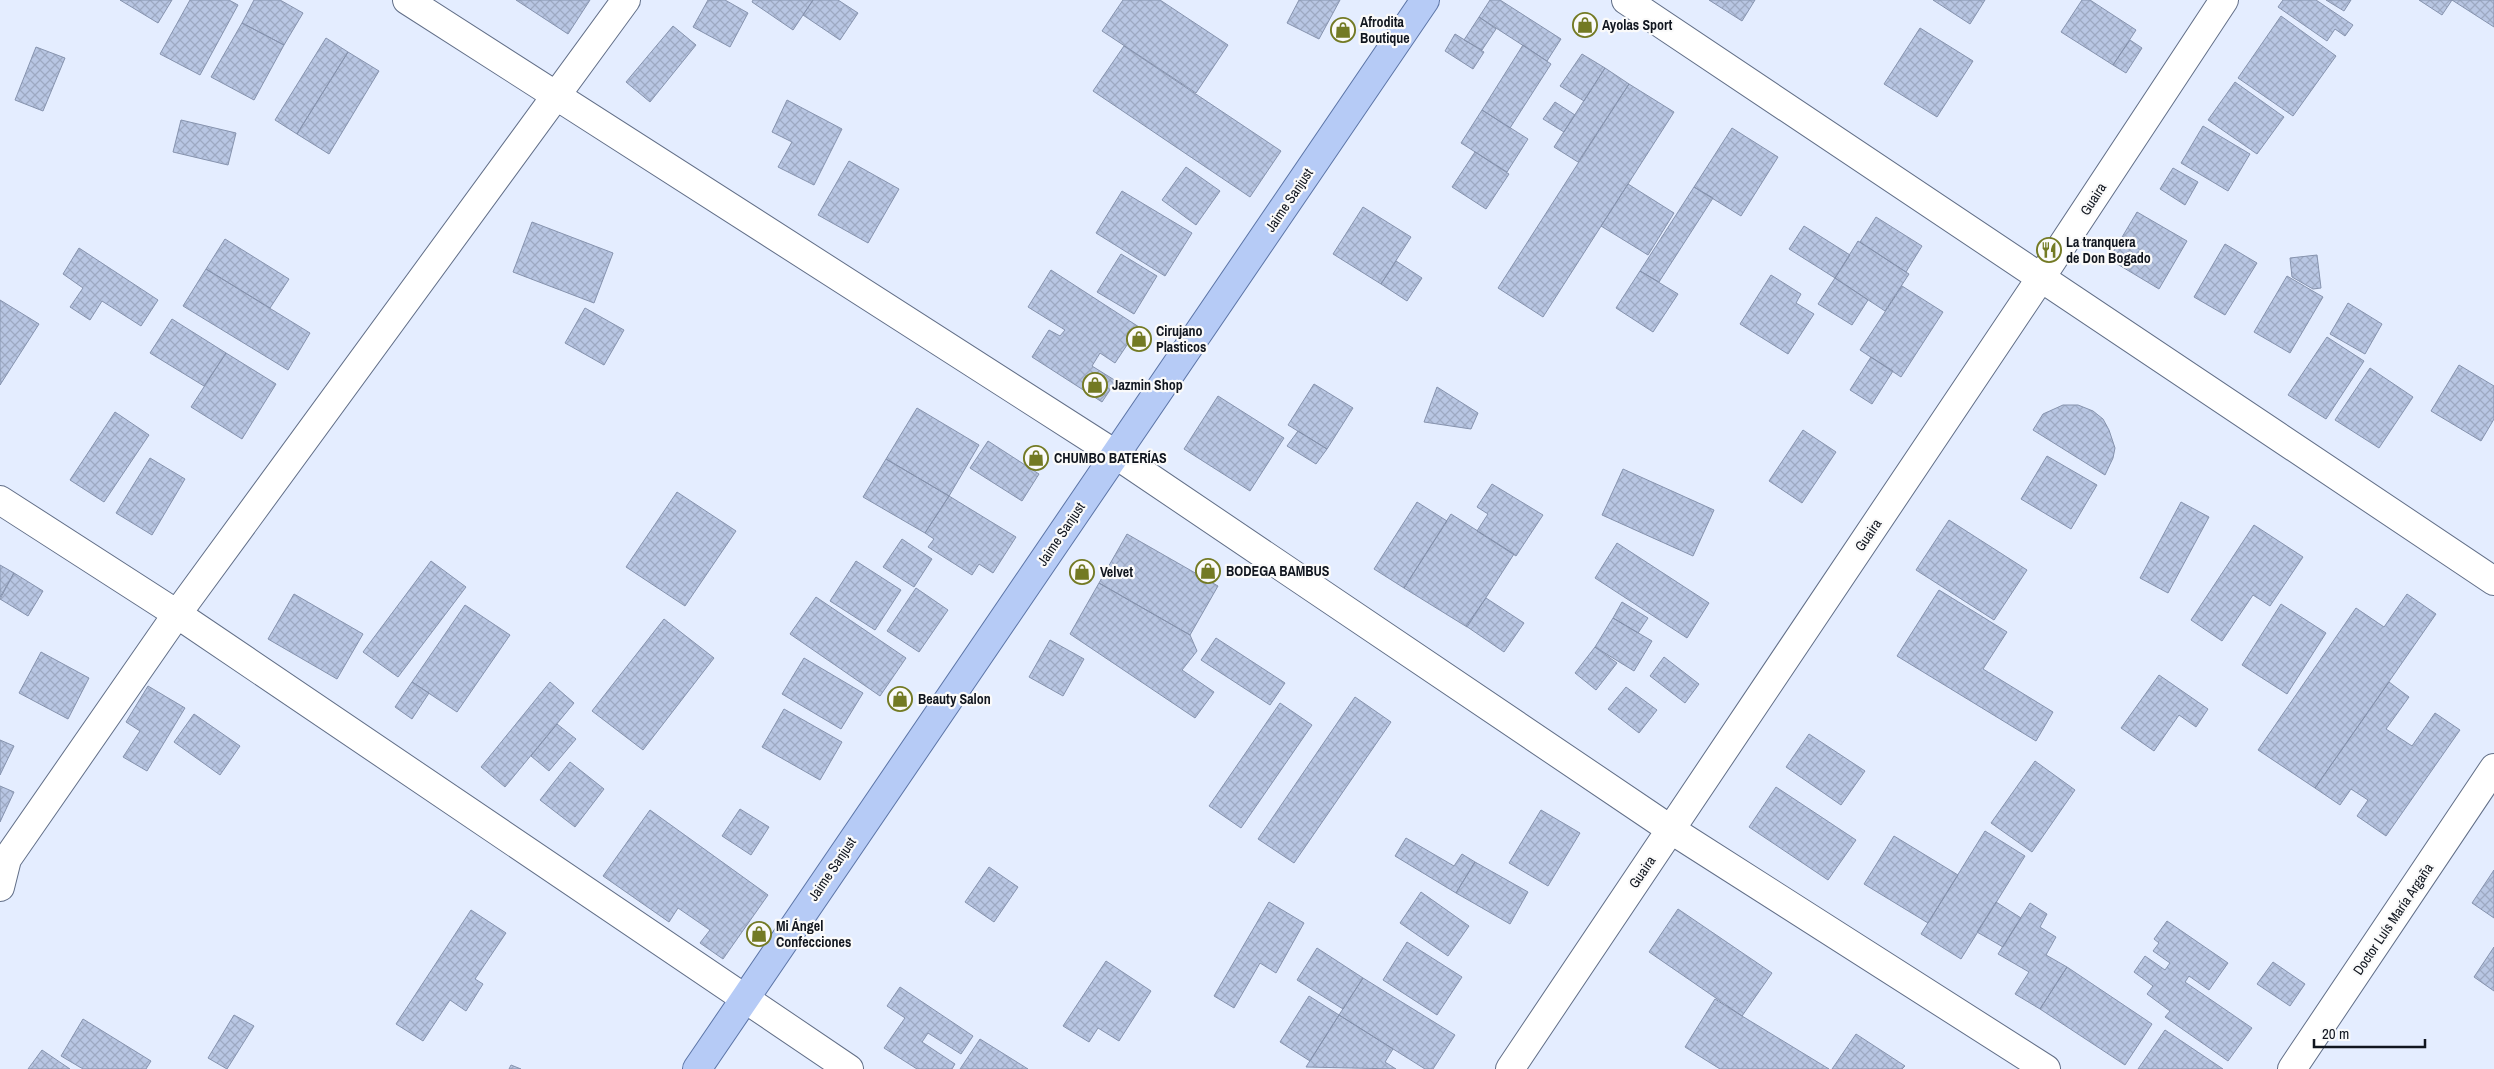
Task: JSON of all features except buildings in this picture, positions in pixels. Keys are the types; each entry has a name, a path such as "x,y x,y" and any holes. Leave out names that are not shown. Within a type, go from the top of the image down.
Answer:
{"main road":[{"name":"Jaime Sanjust","path":"697,1069 1425,0"}],"street":[{"path":"407,0 1115,454 1670,829 2046,1069"},
{"path":"0,888 8,858 177,614 558,96 626,0"},
{"path":"1626,0 2040,279 2494,581"},
{"name":"Guaira","path":"1510,1069 2040,279 2224,0"},
{"path":"0,500 177,614 849,1069"},
{"name":"Doctor Luís María Argaña","path":"2292,1069 2494,768"}],"place":[{"name":"Ayolas Sport","path":"1585,25"},
{"name":"Afrodita Boutique","path":"1343,30"},
{"name":"La tranquera de Don Bogado","path":"2049,250"},
{"name":"Cirujano Plasticos","path":"1139,339"},
{"name":"Jazmin Shop","path":"1095,385"},
{"name":"CHUMBO BATERÍAS","path":"1036,458"},
{"name":"BODEGA BAMBUS","path":"1208,571"},
{"name":"Velvet","path":"1082,572"},
{"name":"Beauty Salon","path":"900,699"},
{"name":"Mi Ángel Confecciones","path":"759,934"}]}
